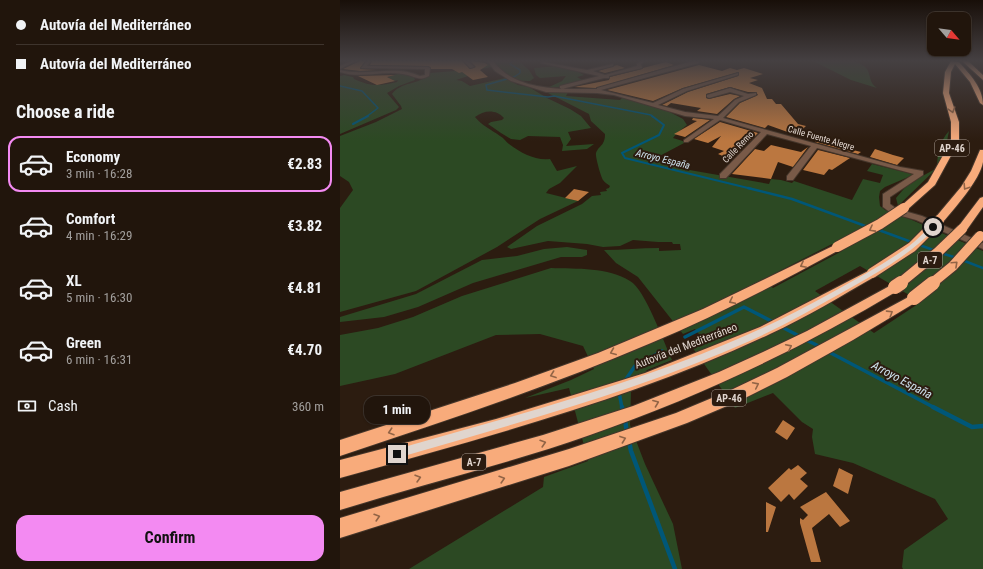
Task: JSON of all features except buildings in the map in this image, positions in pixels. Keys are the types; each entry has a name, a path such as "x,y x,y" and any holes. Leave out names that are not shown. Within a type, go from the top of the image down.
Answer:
{"highway":[{"name":"AP-46","path":"340,448 453,412 590,362 688,322 768,284 880,224 904,208 932,183 955,141 955,122 946,93 947,88"},
{"path":"976,88 983,103"},
{"name":"Autovía del Mediterráneo","path":"340,469 455,438 573,403 640,381 749,338 796,316 872,273 912,247 959,198 969,183 983,152"},
{"name":"A-7","path":"340,501 580,431 712,382 767,358 849,315 895,287 932,258 962,229 983,200"},
{"name":"AP-46","path":"340,528 586,452 673,421 735,395 791,368 866,328 914,298 953,266 982,238"}],"street":[{"name":"Calle Fuente Alegre","path":"539,88 550,91 592,91 615,94 685,114 718,118 815,146 920,173 886,196 886,205 894,211 982,238"},
{"path":"550,91 563,88"},
{"path":"592,91 605,88"},
{"path":"653,105 693,88"},
{"path":"686,141 728,111 738,101 751,95 730,90 709,96"},
{"name":"Calle Remo","path":"723,176 766,132"},
{"path":"790,178 815,146"}],"green space":[{"path":"340,88 396,88 387,93 399,107 396,110 340,134"},
{"path":"399,88 530,88 581,116 591,128 568,132 571,139 566,146 594,144 587,149 562,151 563,145 560,137 528,136 520,140 511,139 488,124 502,120 504,118 501,115 494,112 486,112 475,117 483,125 518,150 534,158 550,159 557,171 577,166 560,183 549,189 546,193 578,201 540,219 497,247 416,291 340,312 340,208 353,190 349,182 340,176 340,136 376,122 402,109 392,94"},
{"path":"544,91 568,92 566,96 620,100 623,97 666,110 683,119 687,125 673,138 686,142 652,160 679,167 678,168 769,184 771,179 792,183 794,181 852,200 863,179 880,183 883,175 867,171 872,164 912,174 913,175 885,187 880,191 880,206 885,210 983,251 983,569 903,569 904,550 948,519 935,499 853,463 815,454 812,437 813,429 802,422 773,393 735,408 690,344 702,338 695,329 683,334 638,277 616,263 604,250 659,248 659,251 681,250 680,244 673,244 672,242 633,240 620,246 603,247 587,244 548,241 511,249 507,247 537,226 582,204 592,196 601,195 600,192 607,191 606,189 609,188 610,186 602,178 596,155 597,150 604,141 605,134 591,121 589,114","holes":["832,244 842,251 773,288 762,280","860,266 921,302 874,333 815,291"]},
{"path":"949,131 945,151 937,168 940,148 943,139"},
{"path":"937,168 898,206 896,198 908,184"},
{"path":"567,247 587,250 587,255 582,257 561,257 473,283 418,307 384,317 340,322 340,317 416,294 482,260 517,256 544,249"},
{"path":"551,268 602,271 621,276 630,281 642,294 659,330 672,360 647,370 631,391 630,425 645,464 673,524 682,569 409,569 543,487 544,477 588,461 569,388 525,398 571,380 594,369 583,346 540,334 496,335 395,374 340,386 340,335 378,328 413,317 462,296"}],"waterway":[{"path":"347,88 362,91 378,108 366,117"},
{"name":"Arroyo España","path":"487,88 487,90 548,97 554,96 652,116"},
{"path":"353,124 368,116"},
{"name":"Arroyo España","path":"652,116 664,125 659,135 622,153 625,158 752,189"},
{"name":"Arroyo España","path":"748,188 752,189"},
{"name":"Arroyo España","path":"752,189 792,199 868,227"},
{"name":"Arroyo España","path":"876,229 936,251"},
{"name":"Arroyo España","path":"941,253 957,258"},
{"name":"Arroyo España","path":"962,260 983,268"},
{"name":"Arroyo España","path":"685,337 744,307 775,323"},
{"name":"Arroyo España","path":"780,326 801,337"},
{"name":"Arroyo España","path":"806,340 821,347"},
{"name":"Arroyo España","path":"624,382 635,366 662,351"},
{"name":"Arroyo España","path":"827,351 935,408"},
{"name":"Arroyo España","path":"619,392 622,408"},
{"name":"Arroyo España","path":"622,407 623,412"},
{"name":"Arroyo España","path":"933,407 972,427 983,426"},
{"name":"Arroyo España","path":"625,419 627,434"},
{"name":"Arroyo España","path":"629,441 631,451 675,569"}],"route":[{"path":"397,454 455,438 633,383 749,338 796,316 872,273 912,247 933,227"}]}
